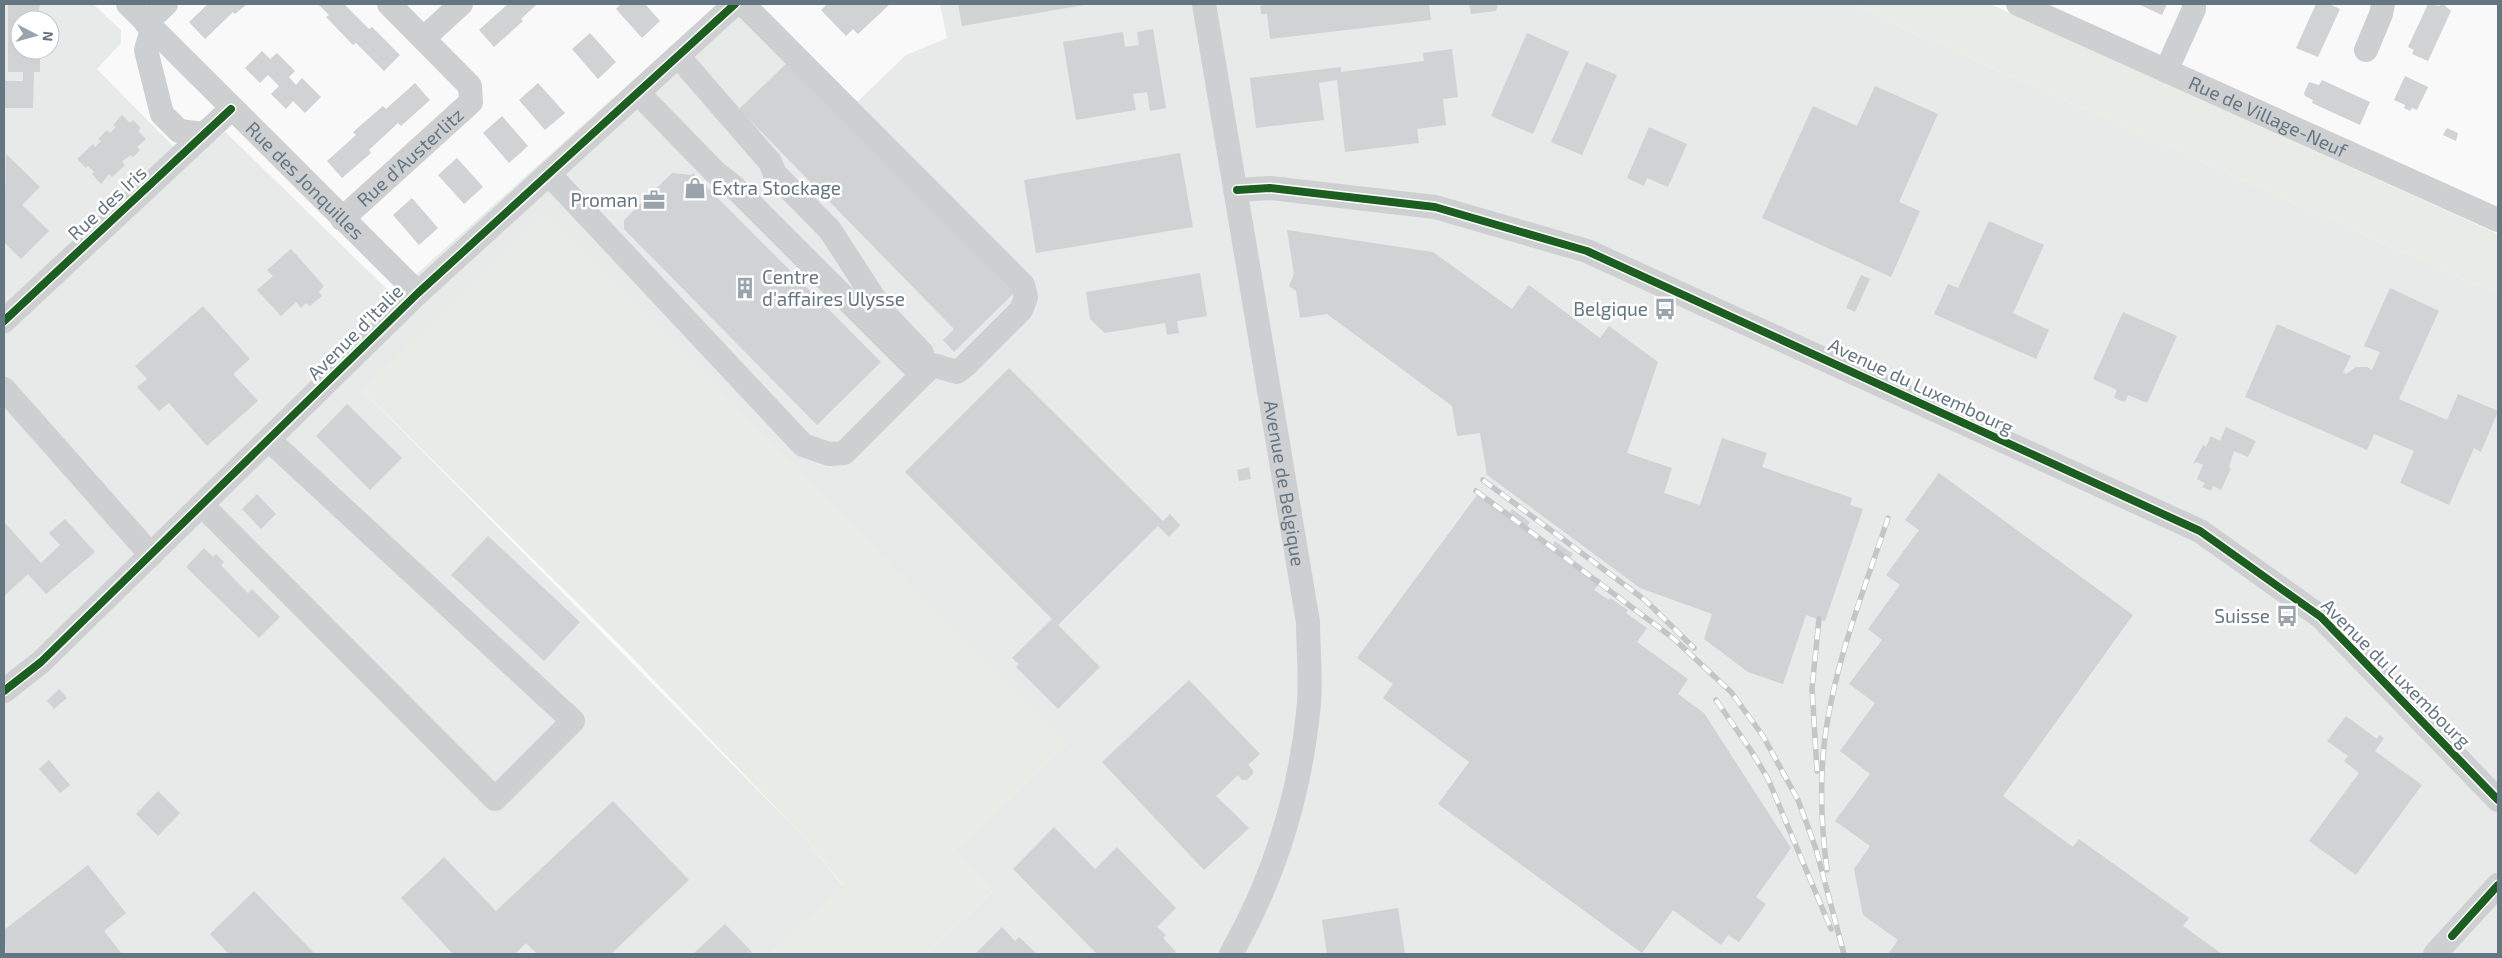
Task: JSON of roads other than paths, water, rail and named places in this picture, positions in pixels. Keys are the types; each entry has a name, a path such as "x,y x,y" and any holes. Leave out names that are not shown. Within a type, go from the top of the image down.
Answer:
{"street":[{"name":"Rue des Jonquilles","path":"128,4 418,293"},
{"path":"166,4 149,26 146,50 162,114 179,131 204,134"},
{"name":"Rue d'Austerlitz","path":"342,219 471,102 470,86 389,4"},
{"path":"424,38 461,4"},
{"name":"Avenue d'Italie","path":"4,691 41,662 418,293 735,4"},
{"path":"638,93 715,172 733,186 927,370 957,372 965,366 1021,310 1026,297 1023,285 742,4"},
{"name":"Avenue de Belgique","path":"1204,4 1237,190 1308,622 1309,712 1289,819 1254,914 1231,954"},
{"path":"2166,71 2194,10 2194,4"},
{"path":"2366,50 2381,14 2383,4"},
{"name":"Rue de Village-Neuf","path":"2032,7 2166,71 2498,220"},
{"path":"678,56 770,162 775,174 830,230 883,312 927,370"},
{"name":"Rue des Iris","path":"4,321 232,109"},
{"path":"549,174 803,445 829,454 844,454 927,370"},
{"name":"Avenue du Luxembourg","path":"1237,190 1270,188 1435,207 1588,252 2200,531 2321,617 2498,800"},
{"path":"4,389 151,555"},
{"path":"202,505 495,799 502,793 573,721 269,440"},
{"path":"2435,954 2498,885"}],"railway":[{"path":"1483,480 1645,600 1694,648"},
{"path":"1476,491 1673,638 1731,692 1763,736 1798,800 1816,849 1844,954"},
{"path":"1827,870 1823,827 1822,770 1832,695 1848,636 1888,518"},
{"path":"1817,771 1812,688 1819,619"},
{"path":"1716,700 1768,779 1831,929"}],"place":[{"name":"Extra Stockage","path":"695,188"},
{"name":"Proman","path":"654,200"},
{"name":"Centre d'affaires Ulysse","path":"745,288"},
{"name":"Belgique","path":"1665,309"},
{"name":"Suisse","path":"2287,616"}]}
